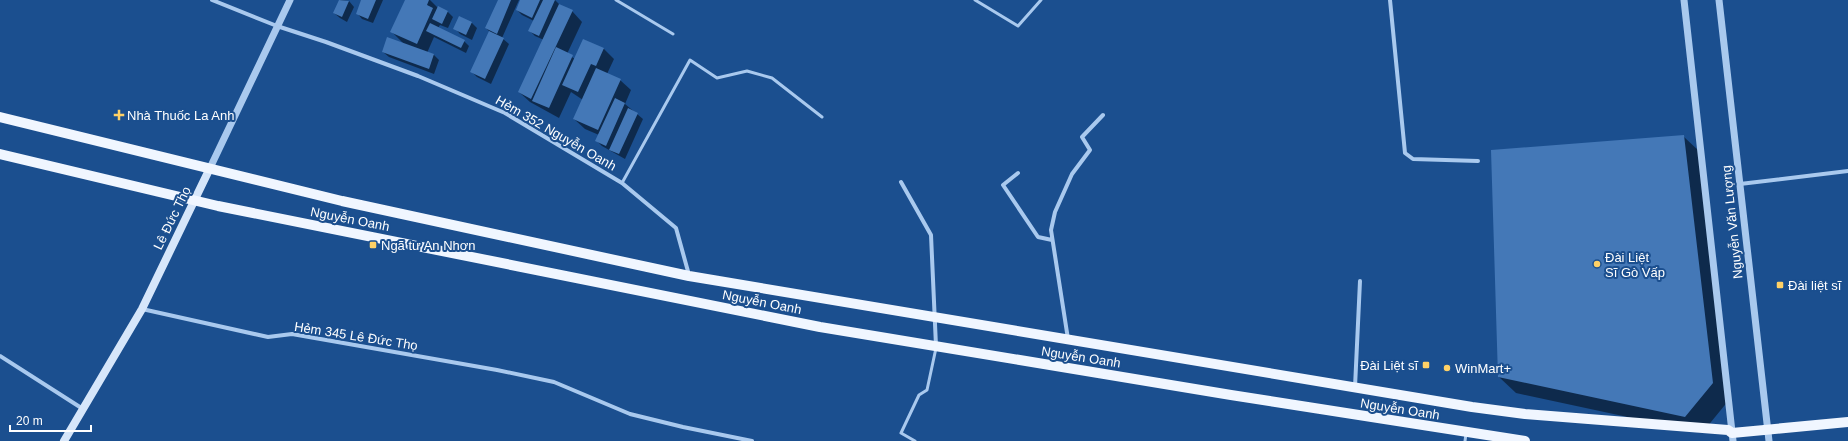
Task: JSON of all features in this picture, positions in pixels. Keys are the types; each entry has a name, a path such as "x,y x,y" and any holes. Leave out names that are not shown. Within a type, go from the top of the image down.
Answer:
{"main road":[{"name":"Nguyễn Oanh","path":"0,117 342,201 689,276 934,316 1472,408 1546,416 1728,430 1733,437"},
{"name":"Nguyễn Oanh","path":"0,154 194,200 820,327 1466,437 1521,441"},
{"name":"Lê Đức Thọ","path":"64,441 142,309 210,168"},
{"path":"1733,437 1768,430 1848,422"}],"street":[{"name":"Hẻm 352 Nguyễn Oanh","path":"212,0 277,26 411,73 505,113 622,183 676,228 689,276"},
{"name":"Lê Đức Thọ","path":"210,168 290,0"},
{"path":"1390,0 1402,140 1405,153 1413,159 1478,161"},
{"name":"Nguyễn Văn Lượng","path":"1684,0 1733,437"},
{"name":"Nguyễn Văn Lượng","path":"1719,0 1769,441"},
{"path":"1068,340 1051,230 1055,212 1072,174 1090,150 1082,137 1103,115"},
{"path":"1740,184 1848,171"},
{"path":"1018,174 1004,186 1038,237 1052,240"},
{"path":"900,182 931,235 936,347"},
{"path":"1355,388 1360,281"},
{"name":"Hẻm 345 Lê Đức Thọ","path":"142,309 268,337 292,334 497,370 554,382 630,414 683,427 752,441"},
{"path":"0,356 83,409"}],"lane":[{"path":"616,0 673,34"},
{"path":"975,0 1018,26 1041,0"},
{"path":"622,183 690,60 717,78 747,71 772,78 822,117"},
{"path":"915,441 901,433 919,395 927,390 936,347"}],"building":[{"path":"339,0 349,1 342,17 333,13"},
{"path":"361,0 376,0 368,19 356,14"},
{"path":"405,0 429,0 427,5 433,8 417,44 390,32"},
{"path":"498,0 511,0 497,34 485,28"},
{"path":"520,0 540,0 532,18 516,10"},
{"path":"543,0 555,0 539,36 528,31"},
{"path":"559,4 573,10 531,99 518,92"},
{"path":"438,6 448,11 442,24 432,19"},
{"path":"459,16 472,22 466,35 453,29"},
{"path":"430,23 465,40 461,48 426,31"},
{"path":"489,31 504,38 485,79 470,72"},
{"path":"387,37 434,54 429,69 382,52"},
{"path":"583,39 604,48 596,66 591,64 578,92 562,85"},
{"path":"556,47 573,55 549,108 532,101"},
{"path":"596,68 621,79 598,130 573,119"},
{"path":"615,98 625,103 606,146 595,141"},
{"path":"628,108 638,113 619,154 609,150"},
{"name":"Đài Liệt Sĩ Gò Vấp","path":"1684,135 1713,383 1685,417 1498,377 1491,150"}],"place":[{"name":"Nhà Thuốc La Anh","path":"119,115"},
{"name":"Ngã tư An Nhơn","path":"373,245"},
{"name":"Đài Liệt Sĩ Gò Vấp","path":"1597,264"},
{"name":"Đài liệt sĩ","path":"1780,285"},
{"name":"Đài Liệt sĩ","path":"1426,365"},
{"name":"WinMart+","path":"1447,368"}]}
